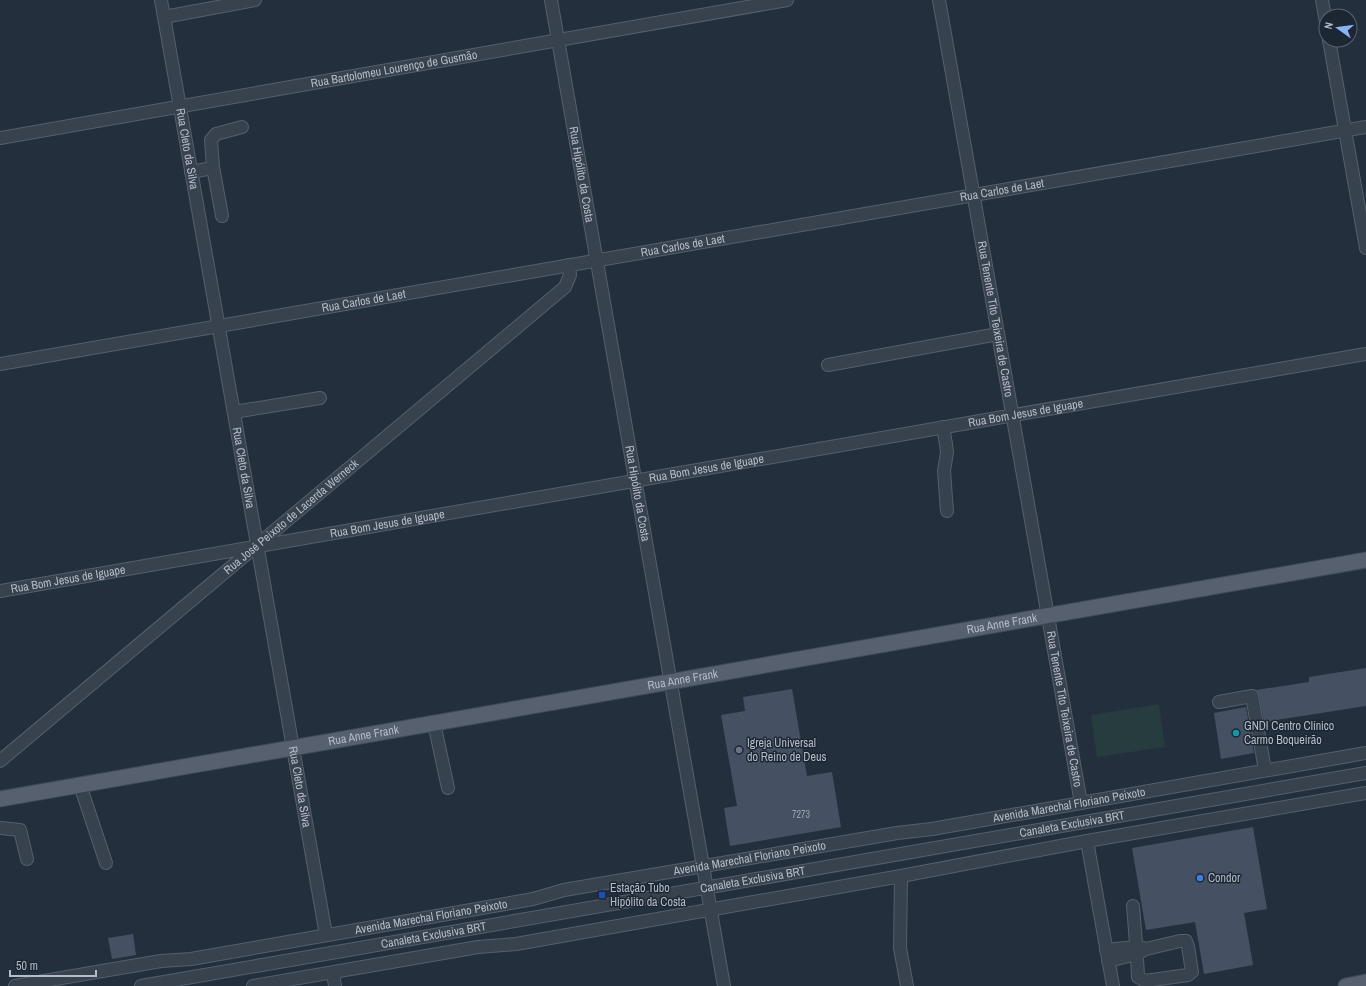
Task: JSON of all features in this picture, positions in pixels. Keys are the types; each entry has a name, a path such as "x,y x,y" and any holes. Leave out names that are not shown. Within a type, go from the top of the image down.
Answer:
{"main road":[{"name":"Rua Anne Frank","path":"0,799 1366,560"},
{"path":"1346,986 1366,982"}],"street":[{"name":"Rua Cleto da Silva","path":"161,0 326,935"},
{"path":"164,17 255,0"},
{"name":"Rua Hipólito da Costa","path":"551,0 724,986"},
{"name":"Rua Bartolomeu Lourenço de Gusmão","path":"0,138 787,0"},
{"name":"Rua Tenente Tito Teixeira de Castro","path":"939,0 1080,803"},
{"path":"1330,48 1366,248"},
{"path":"222,216 212,167 211,140 216,134 242,127"},
{"name":"Rua Carlos de Laet","path":"0,364 1366,127"},
{"path":"192,172 212,167"},
{"name":"Rua José Peixoto de Lacerda Werneck","path":"0,761 565,286 570,276 569,265"},
{"path":"828,365 998,334"},
{"name":"Rua Bom Jesus de Iguape","path":"0,591 1366,354"},
{"path":"234,412 320,398"},
{"path":"943,427 947,452 944,475 947,511"},
{"path":"1219,702 1252,696 1265,770"},
{"path":"434,723 448,788"},
{"name":"Avenida Marechal Floriano Peixoto","path":"15,986 161,961 191,959 533,899 564,890 897,833 932,829 1366,753"},
{"name":"Canaleta Exclusiva BRT","path":"141,986 1366,773"},
{"path":"80,785 106,862"},
{"path":"253,986 478,947 516,944 901,876 1087,841 1366,793"},
{"path":"0,828 20,830 27,859"},
{"path":"1087,841 1113,986"},
{"path":"901,876 900,948 907,986"},
{"path":"1107,956 1140,950 1180,941 1186,941 1192,972 1188,975 1145,981 1138,977 1140,950 1133,906"},
{"path":"332,972 335,986"}],"green space":[{"path":"1159,704 1165,747 1097,757 1091,715"}],"building":[{"path":"1366,668 1366,706 1264,722 1259,695 1256,690 1309,682 1309,677"},
{"path":"792,689 807,776 832,772 841,827 730,846 724,808 737,806 721,715 745,711 743,697"},
{"name":"GNDI Centro Clínico Carmo Boqueirão","path":"1246,707 1254,753 1221,759 1214,713"},
{"name":"Condor","path":"1253,827 1267,909 1244,913 1253,965 1204,974 1195,922 1146,930 1132,848"},
{"path":"133,934 136,955 112,959 108,938"}],"place":[{"name":"GNDI Centro Clínico Carmo Boqueirão","path":"1236,733"},
{"name":"Igreja Universal do Reino de Deus","path":"739,750"},
{"name":"Condor","path":"1200,878"},
{"name":"Estação Tubo Hipólito da Costa","path":"602,895"}]}
